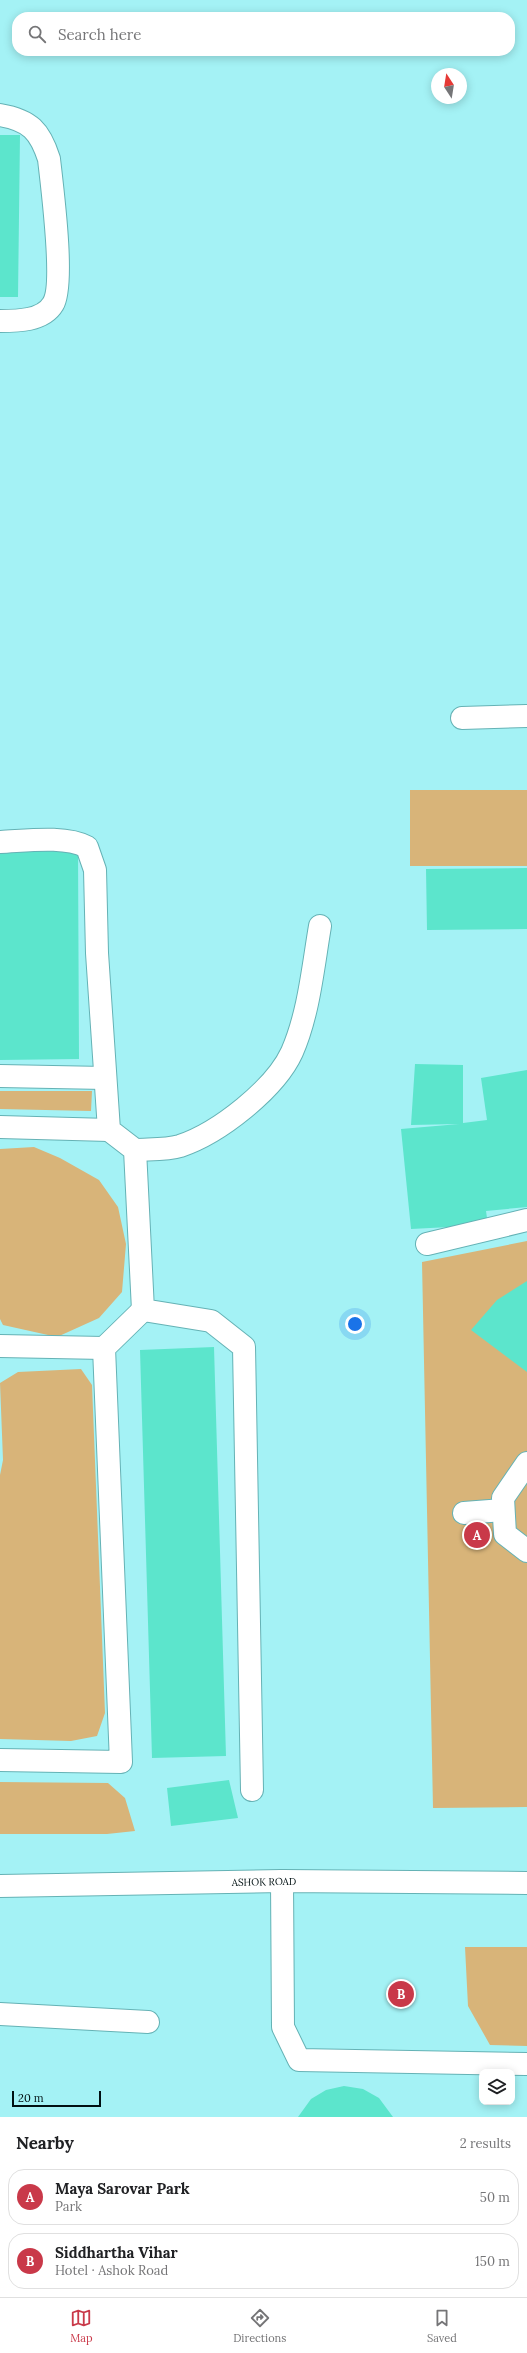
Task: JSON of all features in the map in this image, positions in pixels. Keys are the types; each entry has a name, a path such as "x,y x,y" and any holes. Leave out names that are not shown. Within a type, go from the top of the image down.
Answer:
{"street":[{"path":"0,115 19,118 33,128 43,141 50,159 58,273 54,304 45,313 18,321 0,321"},
{"path":"462,718 527,716"},
{"path":"0,842 65,840 78,842 87,847 94,870 109,1130"},
{"path":"0,1127 109,1130 135,1150 180,1146 209,1131 241,1111 269,1087 283,1069 300,1028 311,981 320,926"},
{"path":"0,1076 105,1078"},
{"path":"0,1346 104,1348 143,1310 135,1150"},
{"path":"427,1244 527,1220"},
{"path":"143,1310 211,1321 244,1346 252,1790"},
{"path":"0,1760 121,1762 104,1348"},
{"path":"527,1463 503,1498 505,1534 527,1550"},
{"path":"464,1513 503,1510"},
{"path":"282,1881 283,2027 299,2060 527,2064"},
{"name":"ASHOK ROAD","path":"0,1886 282,1881 527,1883"},
{"path":"0,2014 148,2022"}],"shaded area":[{"path":"410,790 527,790 527,866 410,866"},
{"path":"0,1091 92,1091 91,1111 0,1109"},
{"path":"34,1147 60,1158 99,1180 118,1207 126,1244 122,1292 99,1318 57,1337 3,1325 0,1319 0,1149"},
{"path":"527,1241 527,1807 433,1808 422,1262"},
{"path":"81,1369 92,1385 105,1713 97,1736 71,1741 0,1739 0,1475 3,1460 0,1383 18,1372"},
{"path":"0,1782 108,1783 125,1798 135,1831 107,1834 0,1834"},
{"path":"465,1947 527,1947 527,2046 490,2045 468,2006"}],"building":[{"path":"0,135 20,135 18,297 0,297"},
{"path":"78,850 79,1059 0,1060 0,851"},
{"path":"527,868 527,929 427,930 426,869"},
{"path":"415,1064 463,1065 463,1123 487,1120 481,1078 527,1070 527,1207 486,1211 488,1225 411,1229 401,1129 459,1124 411,1125"},
{"path":"527,1281 527,1372 471,1330 497,1300"},
{"path":"214,1347 226,1756 152,1758 140,1350"},
{"path":"229,1780 238,1818 171,1826 167,1788"},
{"path":"344,2086 363,2089 379,2098 393,2117 298,2117 311,2099 326,2090"}],"place":[{"name":"Maya Sarovar Park","path":"477,1535"},
{"name":"Siddhartha Vihar","path":"401,1994"}]}
